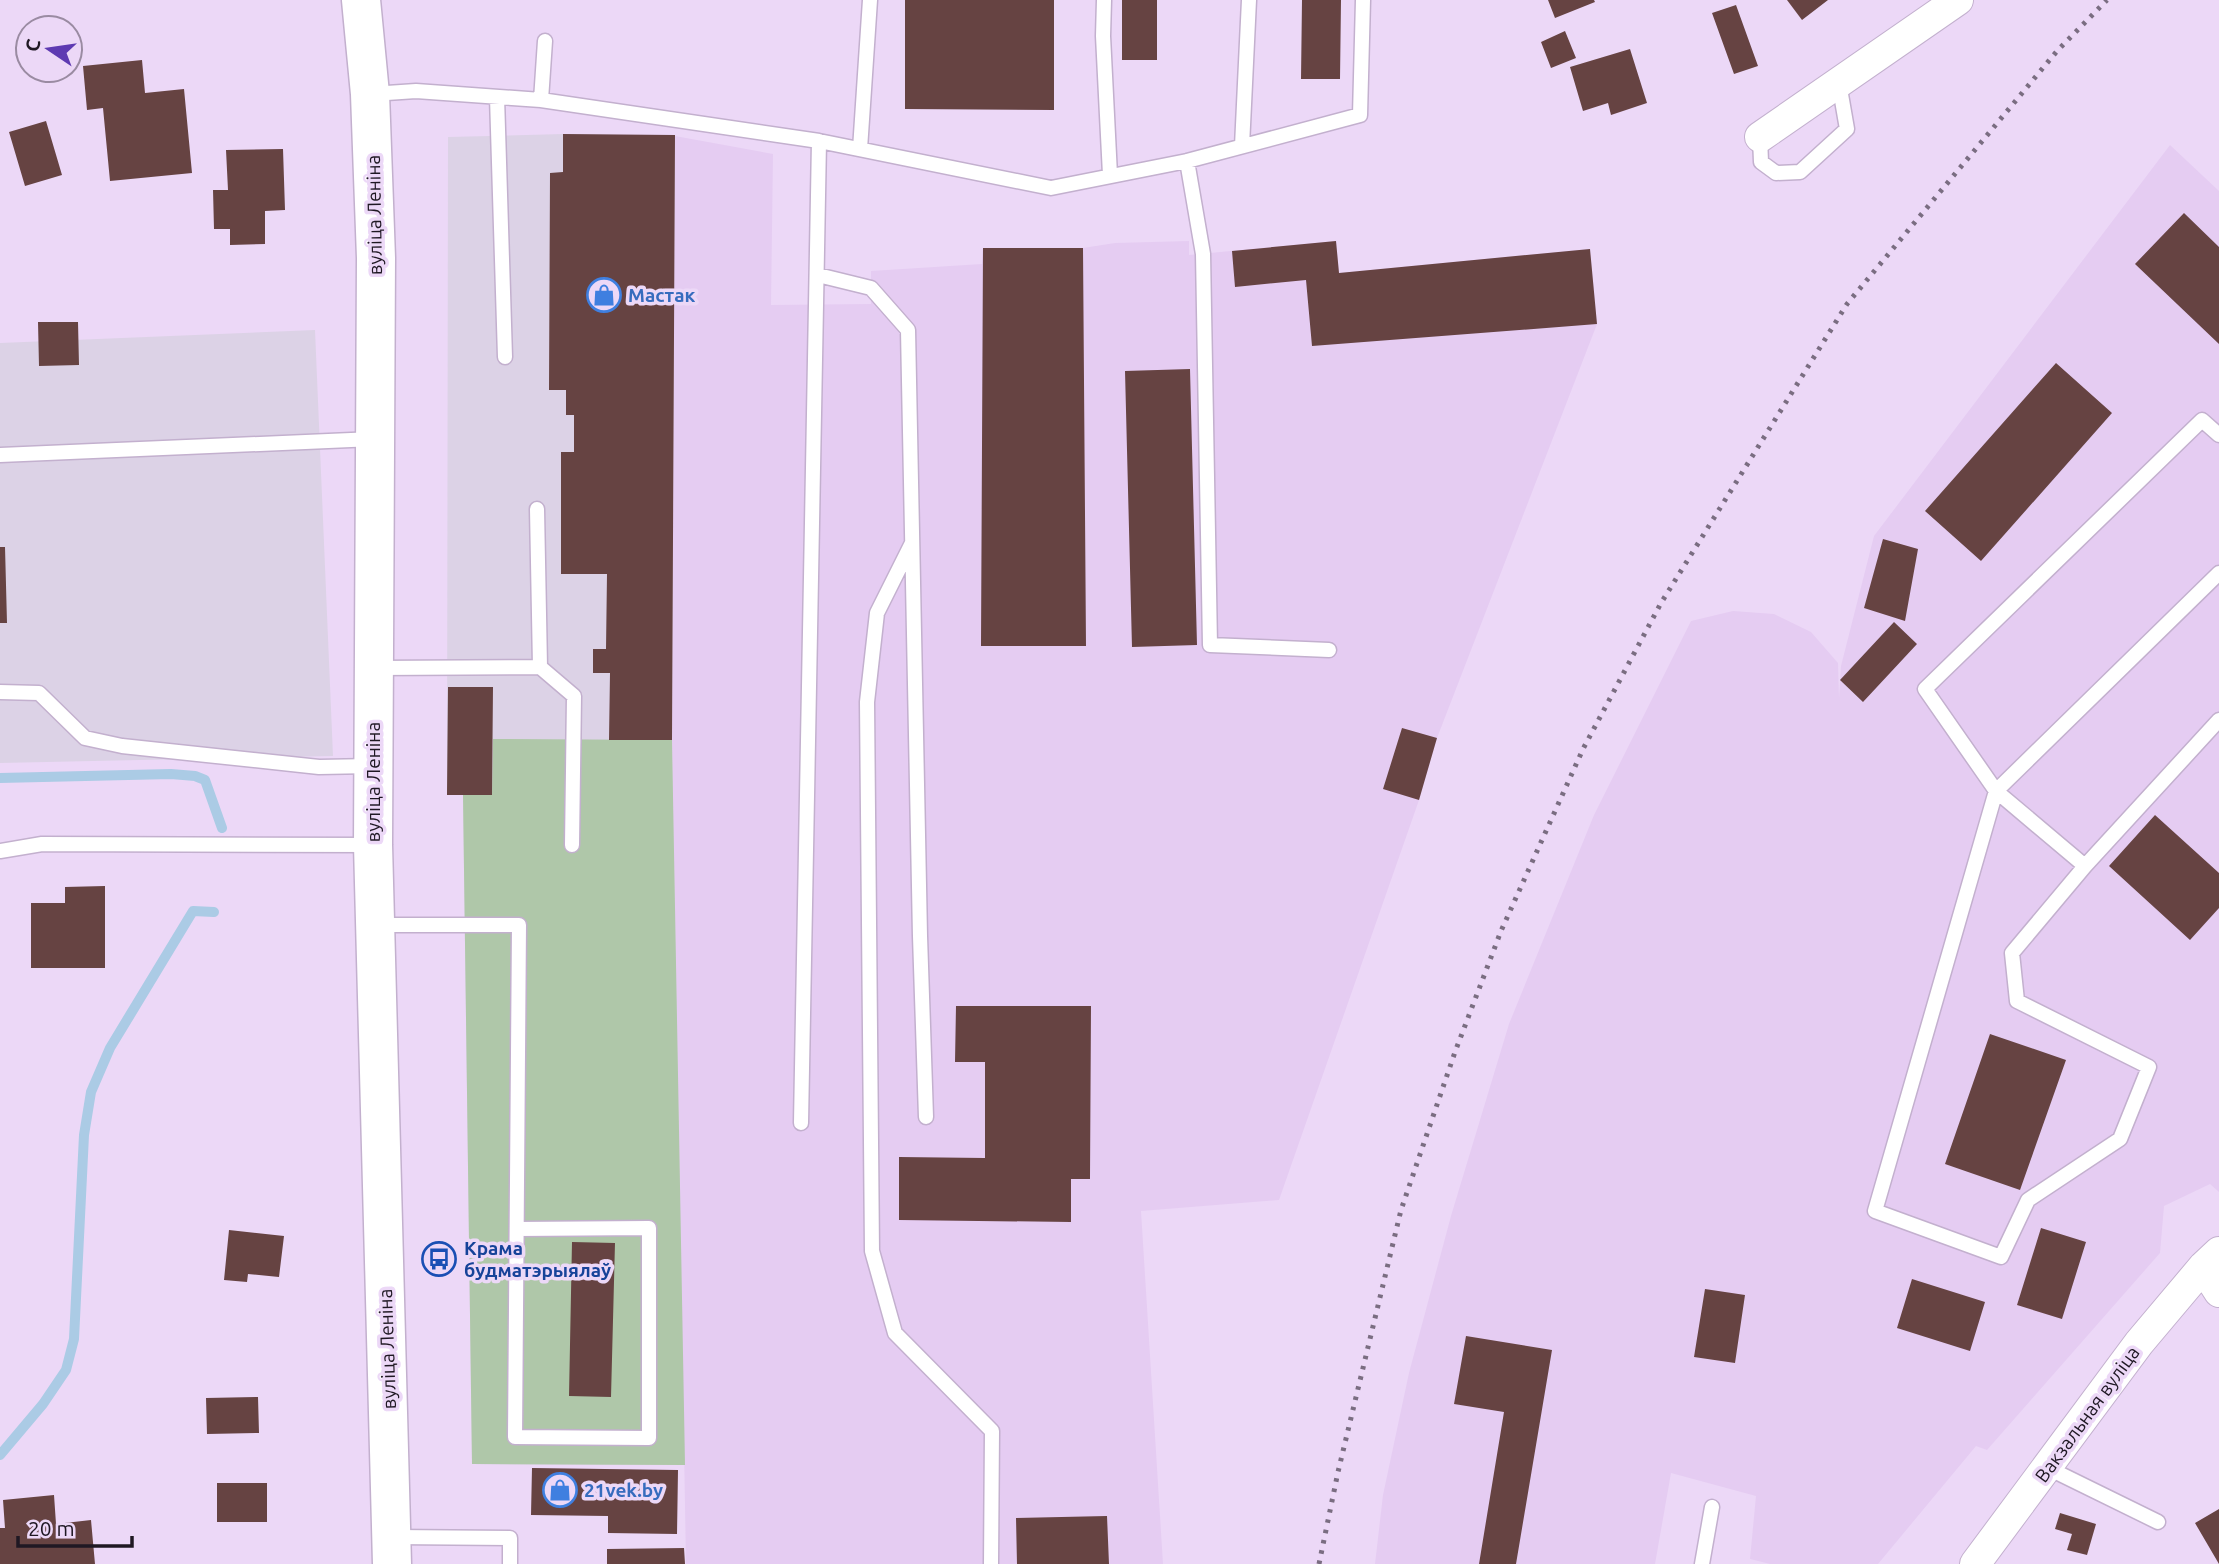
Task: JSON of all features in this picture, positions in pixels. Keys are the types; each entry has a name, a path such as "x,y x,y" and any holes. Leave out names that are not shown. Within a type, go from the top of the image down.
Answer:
{"main road":[{"name":"вуліца Леніна","path":"361,0 370,94 376,258 373,845 392,1551"}],"street":[{"path":"1760,137 1958,0"},
{"path":"2211,1260 2219,1293"},
{"name":"Вакзальная вуліца","path":"1975,1564 2139,1343 2211,1260"}],"lane":[{"path":"860,149 870,0"},
{"path":"1104,0 1110,175"},
{"path":"1242,146 1249,0"},
{"path":"370,94 416,91 541,100 819,141 1051,188 1187,161 1360,116 1363,0"},
{"path":"541,100 545,41"},
{"path":"1760,137 1761,162 1776,173 1800,172 1847,129 1839,83"},
{"path":"497,97 505,357"},
{"path":"801,1123 819,141"},
{"path":"1187,161 1203,254 1210,645 1329,650"},
{"path":"818,275 871,288 908,330 926,1117"},
{"path":"2085,866 1996,791 1925,689 2202,420 2219,435"},
{"path":"0,455 375,439"},
{"path":"537,509 540,667"},
{"path":"912,543 877,613 867,702 872,1251 895,1333 992,1431 991,1564"},
{"path":"2219,573 1996,791 1875,1211 2001,1257 2028,1200 2120,1139 2148,1067 2017,1001 2012,953 2085,866 2219,720"},
{"path":"373,668 540,667 574,696 572,845"},
{"path":"0,692 38,693 85,738 122,746 320,767 373,766"},
{"path":"0,851 42,844 373,845"},
{"path":"375,925 519,925 515,1437 649,1438 649,1228 517,1229"},
{"path":"2048,1468 2158,1522"},
{"path":"1702,1564 1712,1507"},
{"path":"392,1551 510,1538 510,1564"}],"shaded area":[{"path":"563,134 675,136 672,740 685,1465 472,1464 463,795 447,795 448,137"},
{"path":"675,136 773,154 771,305 871,304 871,271 982,264 983,248 1083,248 1115,243 1189,241 1189,255 1336,241 1339,273 1590,249 1597,324 1437,738 1419,800 1279,1200 1141,1211 1163,1564 686,1564 672,740"},
{"path":"2170,145 2219,191 2219,1192 2210,1184 2164,1206 2160,1253 1987,1450 1976,1446 1878,1564 1770,1564 1750,1559 1756,1496 1671,1473 1655,1564 1375,1564 1383,1495 1409,1373 1451,1216 1509,1024 1594,815 1691,621 1733,611 1774,614 1811,632 1838,663 1839,698 1841,666 1874,536"},
{"path":"315,330 333,756 0,763 0,343"}],"green space":[{"path":"493,739 672,740 685,1465 472,1464 463,795 492,795"}],"building":[{"path":"905,0 1054,0 1054,110 905,109"},
{"path":"1122,0 1157,0 1157,60 1122,60"},
{"path":"1302,0 1341,0 1340,79 1301,79"},
{"path":"1548,0 1594,0 1595,2 1555,18"},
{"path":"1787,0 1828,0 1802,20"},
{"path":"1736,5 1758,66 1734,74 1712,13"},
{"path":"1565,31 1576,58 1551,68 1541,42"},
{"path":"1630,49 1647,103 1611,115 1608,103 1583,111 1570,67"},
{"path":"142,60 145,93 184,89 192,173 110,181 103,108 87,110 84,66"},
{"path":"46,121 62,175 25,186 9,132"},
{"path":"563,134 675,135 672,740 609,740 610,673 593,673 593,649 606,649 607,574 561,574 561,452 574,452 574,415 566,415 566,390 549,390 550,173 563,172"},
{"path":"283,149 285,210 265,211 265,244 230,245 230,229 214,229 213,190 228,190 226,150"},
{"path":"2184,213 2219,247 2219,344 2135,264"},
{"path":"1336,241 1339,273 1590,249 1597,324 1312,346 1306,280 1235,287 1232,251"},
{"path":"983,248 1083,248 1086,646 981,646"},
{"path":"38,322 78,322 79,365 39,366"},
{"path":"2056,363 2112,413 1981,561 1925,511"},
{"path":"1190,369 1197,645 1132,647 1125,371"},
{"path":"1883,539 1918,549 1905,621 1864,608"},
{"path":"0,547 5,547 7,623 0,623"},
{"path":"1894,622 1917,644 1863,702 1840,680"},
{"path":"448,687 493,687 492,795 447,795"},
{"path":"1402,728 1437,738 1419,800 1383,789"},
{"path":"2155,815 2219,873 2219,908 2190,940 2109,866"},
{"path":"105,886 105,968 31,968 31,903 65,903 65,887"},
{"path":"956,1006 1091,1006 1090,1179 1071,1179 1071,1222 899,1220 899,1157 985,1158 985,1062 955,1062"},
{"path":"1990,1034 2066,1060 2020,1190 1945,1164"},
{"path":"2041,1228 2086,1242 2062,1319 2017,1305"},
{"path":"229,1230 284,1236 279,1277 248,1274 247,1282 224,1280"},
{"path":"572,1242 615,1243 611,1397 569,1396"},
{"path":"1912,1279 1985,1302 1970,1351 1897,1328"},
{"path":"1705,1289 1745,1295 1735,1363 1694,1357"},
{"path":"1466,1336 1552,1350 1516,1564 1479,1564 1504,1412 1454,1404"},
{"path":"258,1397 259,1433 207,1434 206,1398"},
{"path":"532,1468 678,1470 677,1534 608,1533 608,1516 531,1515"},
{"path":"217,1483 267,1483 267,1522 217,1522"},
{"path":"54,1495 56,1524 91,1520 95,1564 0,1564 0,1528 5,1528 3,1500"},
{"path":"2219,1509 2219,1564 2195,1523"},
{"path":"2060,1513 2096,1524 2087,1555 2067,1550 2072,1534 2055,1529"},
{"path":"1107,1516 1109,1564 1017,1564 1016,1518"},
{"path":"684,1548 685,1564 607,1564 607,1549"}],"waterway":[{"path":"0,778 171,774 195,776 205,780 222,828"},
{"path":"0,1455 43,1404 66,1370 74,1339 84,1135 91,1092 110,1048 193,911 214,912"}],"railway":[{"path":"1319,1564 1338,1472 1401,1210 1455,1052 1501,931 1583,749 1661,603 1847,304 2057,51 2107,0"}],"place":[{"name":"Мастак","path":"604,295"},
{"name":"Крама будматэрыялаў","path":"439,1259"},
{"name":"21vek.by","path":"560,1490"}]}
